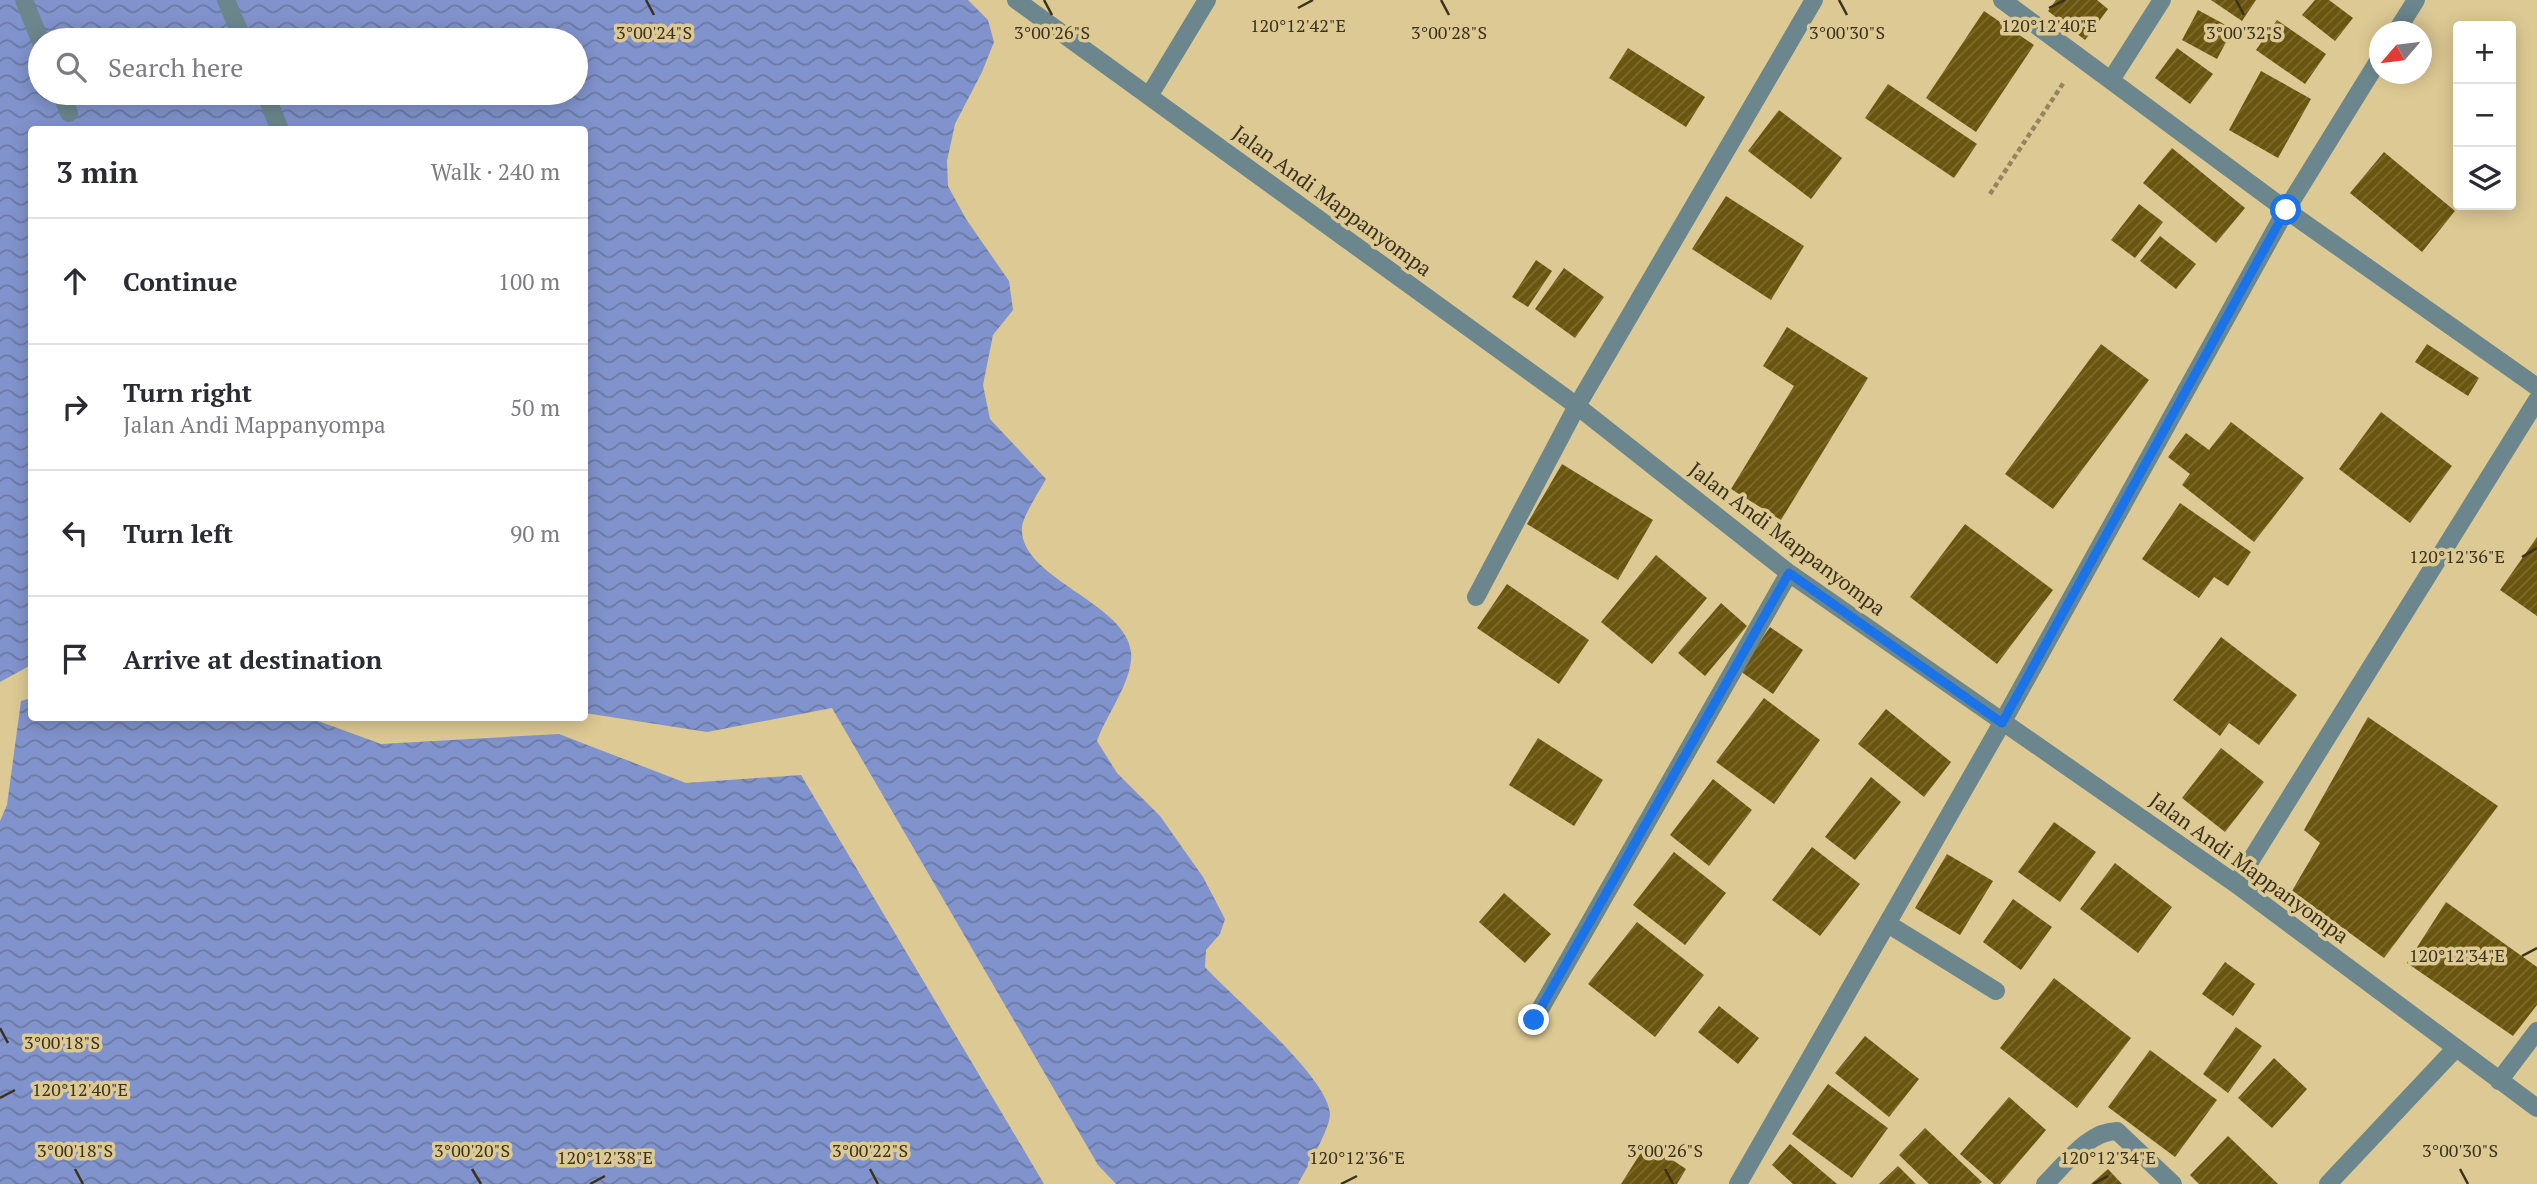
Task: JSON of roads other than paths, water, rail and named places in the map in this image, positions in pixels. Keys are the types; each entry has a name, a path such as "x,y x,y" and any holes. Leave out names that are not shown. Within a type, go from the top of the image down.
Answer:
{"street":[{"path":"24,0 35,28"},
{"path":"226,0 238,28"},
{"name":"Jalan Andi Mappanyompa","path":"1016,0 1577,407 1789,573 2236,884 2537,1108"},
{"path":"1149,96 1208,0"},
{"path":"1476,597 1577,407 1814,0"},
{"path":"2111,80 2162,0"},
{"path":"2403,21 2416,0"},
{"path":"2007,2 2286,210 2537,387"},
{"path":"1738,1184 2002,723 2286,210 2369,74"},
{"path":"66,105 69,113"},
{"path":"270,105 278,126"},
{"path":"2236,884 2537,400"},
{"path":"1534,1020 1789,573"},
{"path":"1888,924 1996,991"},
{"path":"2499,1081 2537,1031"},
{"path":"2328,1184 2456,1048"},
{"path":"2046,1184 2088,1142 2108,1131 2117,1131 2173,1184"}],"water":[{"path":"0,0 968,0 988,20 994,42 955,124 947,161 948,186 966,219 1009,281 1013,310 993,335 983,385 990,419 1046,479 1023,522 1025,545 1053,576 1093,604 1125,634 1131,652 1131,663 1124,685 1097,741 1117,773 1160,816 1203,877 1225,919 1220,934 1206,950 1205,967 1277,1038 1314,1080 1326,1099 1329,1122 1298,1184 1116,1184 1098,1165 832,708 707,732 588,713 588,126 28,126 28,667 0,682"},
{"path":"28,699 28,721 318,721 381,744 559,734 686,783 801,775 1044,1184 0,1184 0,821 7,805 21,701"}]}
